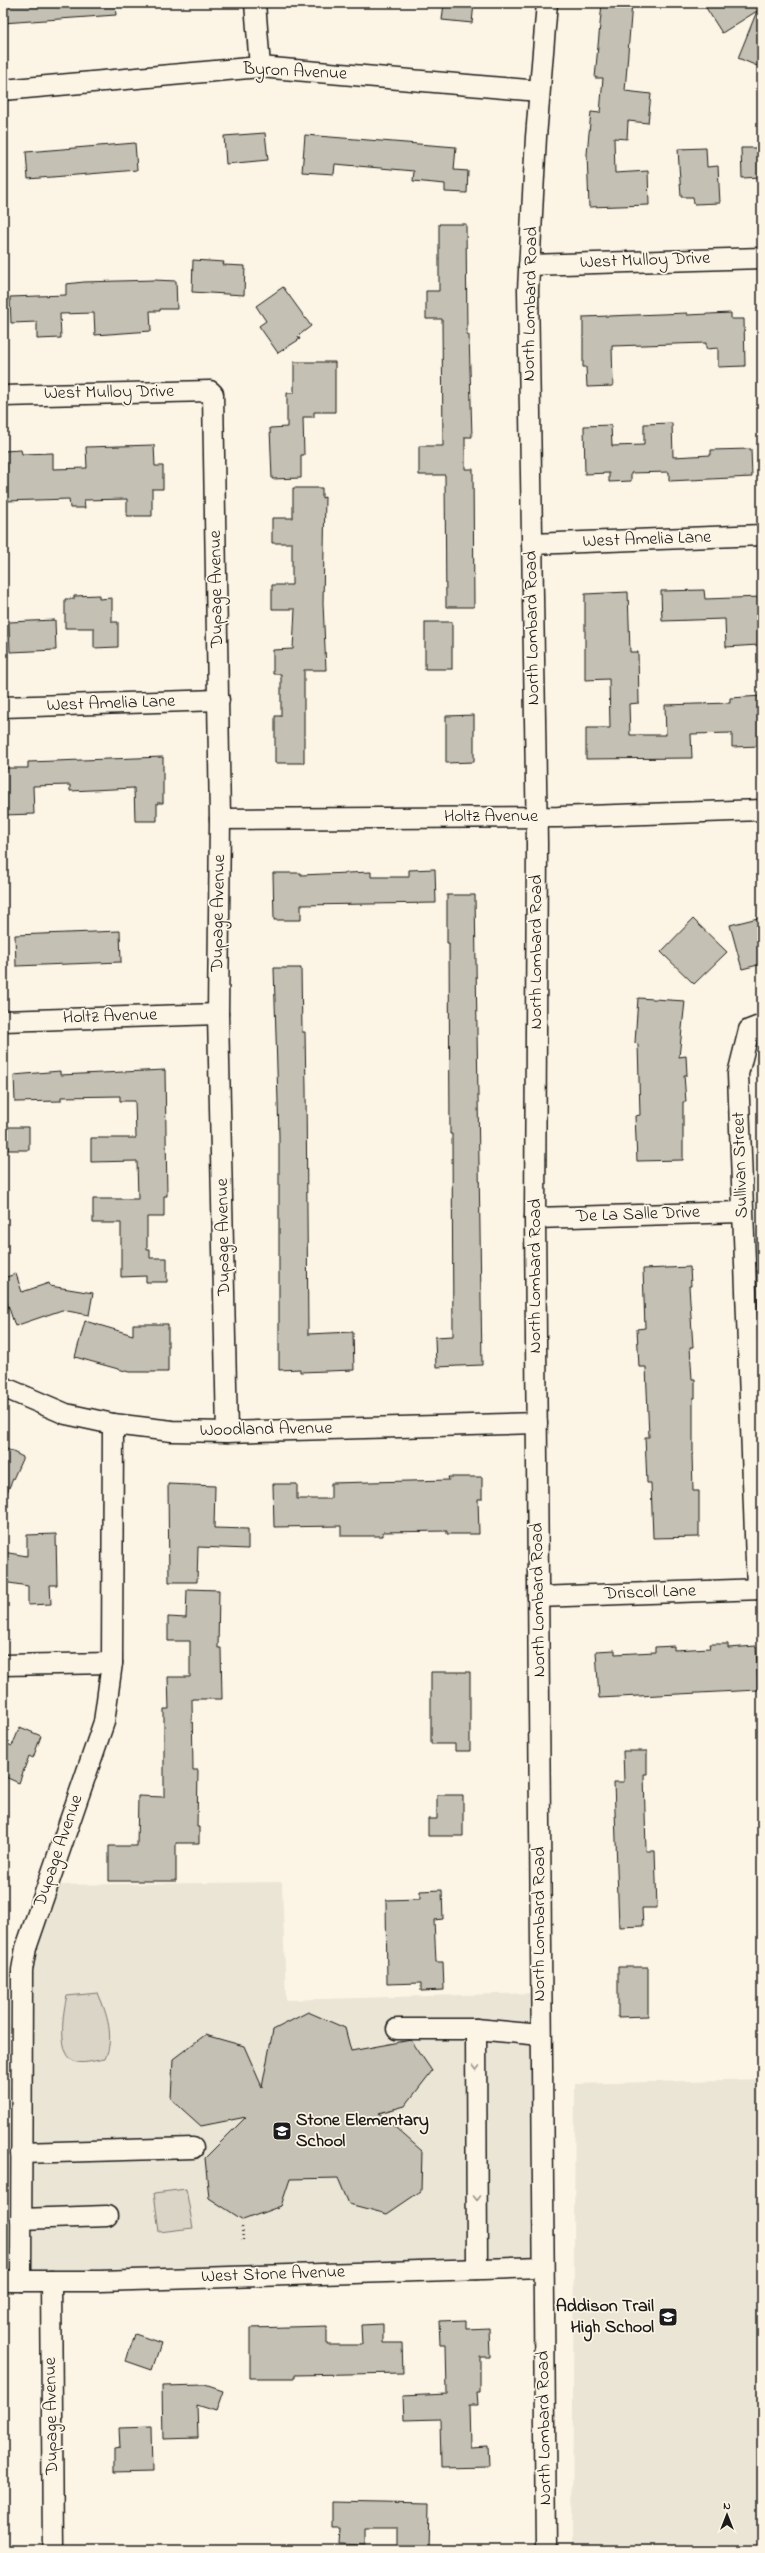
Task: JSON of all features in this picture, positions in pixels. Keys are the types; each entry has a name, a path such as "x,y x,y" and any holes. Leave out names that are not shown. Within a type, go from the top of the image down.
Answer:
{"street":[{"path":"255,3 260,67"},
{"name":"North Lombard Road","path":"546,2550 535,1218 537,817 529,265 539,91 547,3"},
{"name":"Byron Avenue","path":"3,90 260,67 539,91"},
{"name":"West Mulloy Drive","path":"529,265 762,258"},
{"name":"West Mulloy Drive","path":"3,396 210,391 213,394"},
{"name":"Dupage Avenue","path":"213,394 220,819 218,1014 227,1432"},
{"name":"West Amelia Lane","path":"532,544 762,535"},
{"name":"West Amelia Lane","path":"3,707 219,700"},
{"name":"Holtz Avenue","path":"220,819 537,817 762,810"},
{"name":"Holtz Avenue","path":"3,1021 218,1014"},
{"name":"Sullivan Street","path":"756,1028 738,1074 742,1212 760,1589"},
{"name":"De La Salle Drive","path":"535,1218 742,1212"},
{"name":"Woodland Avenue","path":"3,1387 66,1414 113,1424 172,1431 227,1432 537,1423"},
{"name":"Dupage Avenue","path":"12,2281 21,2219 22,1970 26,1948 104,1722 112,1663 113,1424"},
{"name":"Driscoll Lane","path":"538,1597 760,1589"},
{"path":"3,1665 112,1663"},
{"path":"476,2028 477,2269"},
{"path":"396,2029 476,2028 541,2036"},
{"path":"21,2153 193,2148"},
{"path":"21,2219 107,2216"},
{"name":"West Stone Avenue","path":"12,2281 543,2267"},
{"name":"Dupage Avenue","path":"51,2281 53,2550"}],"path":[{"path":"242,2227 243,2241"}],"shaded area":[{"name":"Stone Elementary School","path":"282,1882 286,2000 536,1993 538,2262 26,2280 28,1967 54,1885"},
{"path":"98,1993 109,2026 110,2034 108,2051 105,2059 77,2062 70,2059 66,2052 64,2043 63,2022 67,1996"},
{"name":"Addison Trail High School","path":"762,2079 762,2550 572,2550 575,2084"},
{"path":"186,2189 193,2228 159,2232 154,2193"}],"building":[{"path":"3,3 115,3 116,15 3,23"},
{"path":"444,3 474,3 472,23 442,20"},
{"path":"602,3 632,3 625,91 651,94 648,123 628,121 627,139 614,138 615,173 648,171 649,205 589,207 587,154 591,112 600,113 603,78 595,78"},
{"path":"703,3 762,3 762,68 738,58 757,11 722,33"},
{"path":"265,133 268,160 226,164 224,136"},
{"path":"305,135 456,147 454,170 468,171 467,193 445,192 445,184 413,181 414,171 335,164 334,174 302,172"},
{"path":"135,143 137,170 28,179 26,152"},
{"path":"706,148 707,167 718,166 720,203 694,204 693,197 681,197 678,149"},
{"path":"741,148 762,148 762,177 742,178"},
{"path":"439,224 466,224 467,335 469,335 472,437 465,437 465,469 473,469 474,607 446,607 445,475 419,475 419,446 443,446 442,319 426,319 426,291 439,291"},
{"path":"193,260 224,262 223,265 245,266 244,295 192,292"},
{"path":"154,280 176,281 177,309 160,309 160,311 150,311 151,331 95,335 94,313 60,314 61,338 37,339 37,322 11,323 10,297 66,295 66,284"},
{"path":"283,287 311,326 298,336 300,339 278,353 259,326 266,321 256,306"},
{"path":"687,313 687,315 731,313 731,319 744,319 745,366 718,367 718,348 706,349 706,343 612,346 613,386 587,387 586,367 583,367 583,317"},
{"path":"294,362 335,362 335,412 314,412 314,417 303,417 304,455 301,455 301,478 272,479 270,428 287,427 287,393 294,393"},
{"path":"672,423 673,457 711,455 711,450 751,449 752,477 669,481 669,472 631,473 631,481 609,482 609,473 585,474 584,426 611,425 612,446 644,445 644,424"},
{"path":"154,445 155,466 163,466 163,489 152,489 152,516 127,516 127,499 84,500 85,508 70,508 69,499 5,501 3,451 21,450 22,454 53,453 53,469 87,468 86,447"},
{"path":"293,488 322,488 322,498 325,497 323,603 326,670 304,670 304,763 275,763 275,716 281,716 281,674 273,674 273,650 293,649 295,609 272,609 272,585 292,585 292,543 272,543 272,518 293,518"},
{"path":"704,590 705,599 762,597 762,625 758,626 758,645 726,647 725,619 662,621 661,591"},
{"path":"628,592 630,652 638,652 639,703 629,704 630,735 666,735 665,705 730,703 730,698 762,696 762,746 732,747 732,733 691,734 692,758 586,759 586,728 610,728 609,679 585,680 585,594"},
{"path":"99,595 99,599 112,598 112,622 118,622 118,647 94,648 94,628 65,628 65,599 74,599 74,596"},
{"path":"55,620 56,650 10,652 9,622"},
{"path":"425,622 452,622 452,669 425,669"},
{"path":"474,715 474,762 446,763 446,716"},
{"path":"163,757 163,803 157,803 157,821 135,821 134,788 70,791 70,785 33,786 34,814 4,815 3,768 28,768 28,762"},
{"path":"435,869 436,903 301,905 301,920 274,920 273,873 301,873 301,875 371,872 371,877 409,877 409,870"},
{"path":"447,895 475,895 482,1365 436,1367 435,1337 453,1336 452,1134 450,1134 449,943 447,943"},
{"path":"762,917 762,964 742,969 730,925"},
{"path":"693,919 727,952 694,984 661,952"},
{"path":"120,931 121,962 16,966 15,935"},
{"path":"274,968 301,968 302,1032 305,1032 308,1334 353,1332 354,1370 300,1372 300,1369 279,1370 279,1136"},
{"path":"638,998 685,1001 679,1057 686,1056 687,1075 684,1075 686,1102 683,1102 683,1160 637,1161 635,1116 640,1115 638,1044 635,1043"},
{"path":"165,1070 167,1196 164,1196 164,1217 147,1217 147,1250 150,1250 150,1258 167,1258 167,1282 146,1282 146,1276 121,1277 121,1223 93,1223 93,1199 138,1199 137,1161 91,1162 91,1138 136,1138 135,1101 120,1101 120,1096 61,1097 61,1101 15,1102 14,1075 60,1071 60,1075"},
{"path":"7,1127 29,1127 29,1150 8,1150"},
{"path":"690,1267 691,1286 689,1286 693,1347 690,1347 692,1379 695,1379 695,1398 693,1398 692,1454 693,1491 699,1491 699,1537 653,1538 651,1483 647,1483 645,1437 649,1437 646,1367 639,1367 637,1329 645,1328 643,1269"},
{"path":"16,1274 22,1292 49,1283 50,1286 93,1293 89,1315 62,1310 15,1326 7,1302 3,1304 3,1278"},
{"path":"85,1321 133,1335 133,1324 168,1324 168,1372 129,1372 75,1357"},
{"path":"3,1447 23,1457 3,1501"},
{"path":"448,1477 482,1477 482,1499 478,1499 479,1534 447,1534 447,1531 383,1532 383,1536 341,1536 341,1526 274,1527 273,1484 297,1484 297,1499 331,1499 331,1483 449,1480"},
{"path":"168,1484 215,1486 214,1528 248,1529 248,1549 198,1547 197,1582 169,1582"},
{"path":"56,1534 57,1585 50,1585 51,1604 28,1605 28,1586 3,1582 3,1552 27,1556 27,1535"},
{"path":"187,1589 219,1590 218,1648 221,1648 222,1699 192,1699 193,1770 198,1770 197,1827 199,1827 199,1843 176,1843 176,1881 109,1881 109,1846 137,1846 138,1796 164,1797 164,1709 169,1709 168,1677 190,1677 190,1641 168,1641 168,1617 186,1618"},
{"path":"709,1644 728,1644 728,1648 756,1646 758,1690 599,1698 596,1651 615,1650 615,1654 655,1652 655,1647 674,1646 674,1650 710,1648"},
{"path":"431,1672 470,1672 470,1751 455,1751 455,1744 431,1744"},
{"path":"20,1727 41,1736 33,1758 29,1756 19,1783 3,1776 3,1742 12,1746"},
{"path":"623,1751 647,1751 647,1774 644,1774 646,1851 655,1851 657,1908 642,1908 643,1926 619,1927 614,1782 624,1782"},
{"path":"437,1795 463,1795 463,1836 428,1836 428,1819 437,1819"},
{"path":"442,1890 443,1919 434,1920 436,1962 443,1962 444,1990 421,1991 421,1983 387,1984 386,1900 420,1899 420,1891"},
{"path":"618,1967 648,1967 648,2016 618,2017"},
{"name":"Stone Elementary School","path":"308,2012 345,2028 351,2051 411,2040 432,2071 405,2106 379,2113 422,2151 421,2191 387,2214 349,2204 338,2178 290,2179 281,2206 243,2220 209,2198 205,2158 246,2117 201,2126 171,2099 173,2059 205,2035 244,2046 262,2087 273,2030"},
{"path":"466,2320 466,2329 489,2328 490,2357 480,2357 480,2392 477,2392 478,2405 469,2405 470,2446 488,2445 489,2467 441,2468 440,2419 404,2420 403,2396 447,2394 446,2344 440,2344 439,2321"},
{"path":"383,2324 383,2343 402,2343 403,2373 295,2375 295,2378 250,2378 250,2328 327,2326 327,2345 362,2345 361,2325"},
{"path":"135,2334 161,2343 152,2370 126,2361"},
{"path":"205,2385 223,2391 216,2411 197,2405 198,2438 163,2439 162,2386"},
{"path":"151,2427 152,2472 114,2473 114,2449 120,2448 119,2428"},
{"path":"332,2502 429,2504 428,2550 398,2550 398,2528 365,2528 365,2545 340,2544 341,2527 332,2527"}],"place":[{"name":"Stone Elementary School","path":"282,2131"},
{"name":"Addison Trail High School","path":"668,2317"}]}
